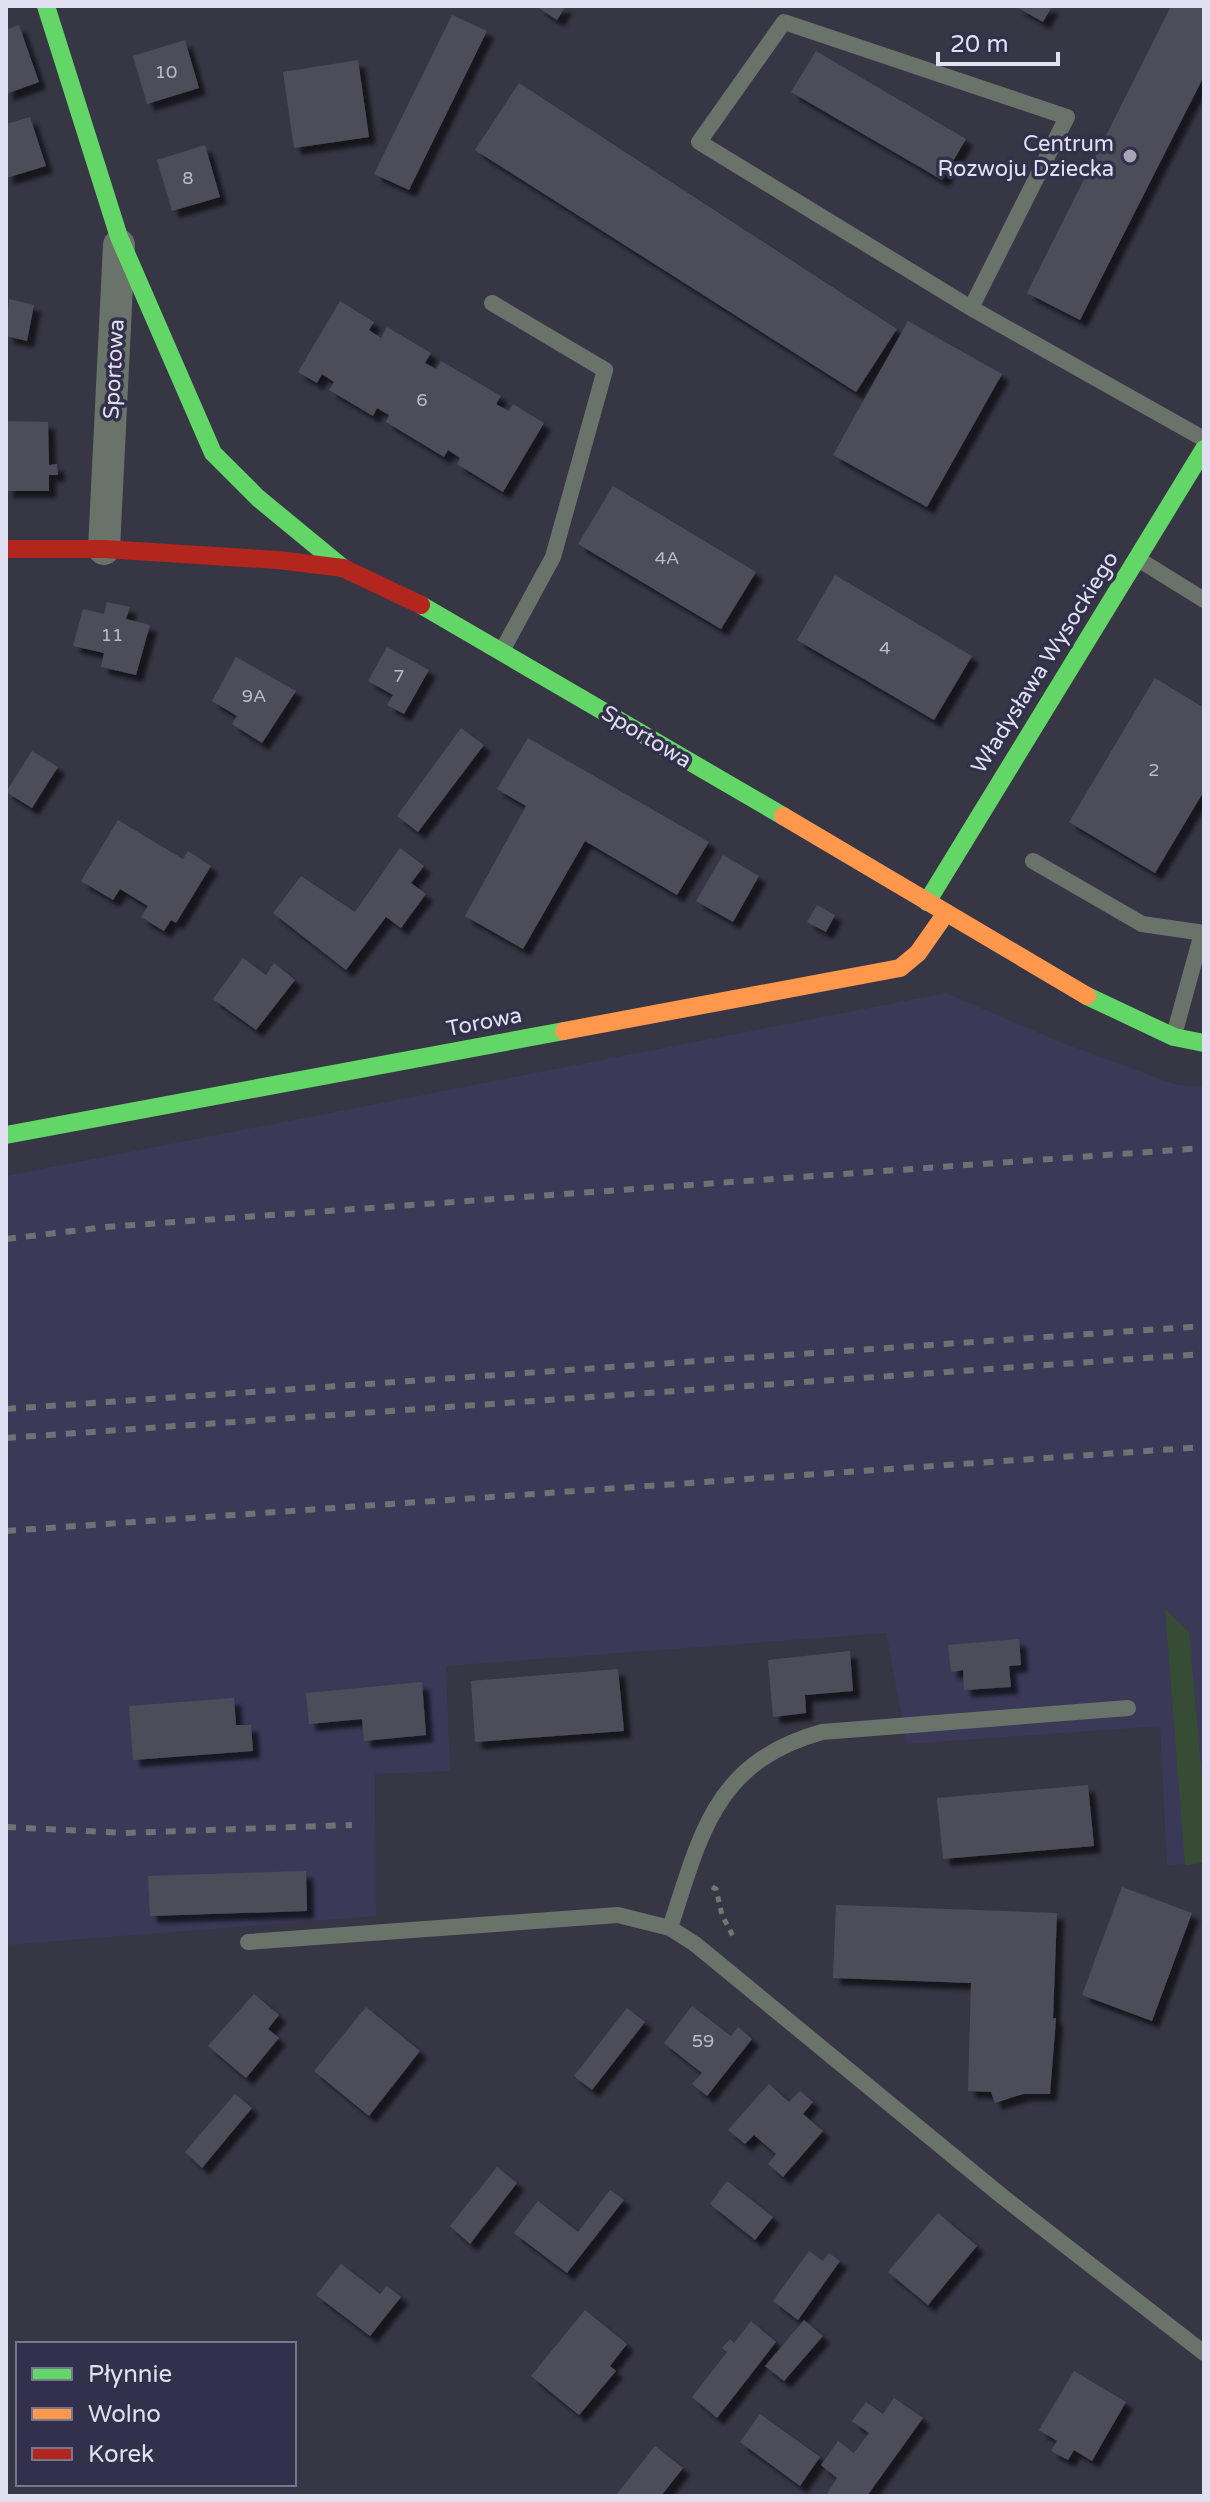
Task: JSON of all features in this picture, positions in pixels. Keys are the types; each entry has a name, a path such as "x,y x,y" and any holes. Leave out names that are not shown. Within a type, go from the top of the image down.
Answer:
{"street":[{"name":"Sportowa","path":"46,6 119,237 187,400 213,453 258,498 343,568 440,614 1109,1009 1174,1037 1204,1043"},
{"name":"Sportowa","path":"119,237 104,549 278,560 343,568"},
{"name":"Władysława Wysockiego","path":"927,902 1204,449"},
{"path":"6,549 104,549"},
{"name":"Torowa","path":"6,1135 900,968 918,953 946,913"}],"lane":[{"path":"971,308 1067,117 784,22 699,142 971,308 1204,439"},
{"path":"492,303 605,370 553,557 502,650"},
{"path":"1137,558 1204,600"},
{"path":"1033,861 1142,924 1203,933 1174,1037"},
{"path":"670,1928 704,1833 724,1794 753,1762 790,1741 822,1732 1128,1708"},
{"path":"248,1942 618,1915 670,1928 695,1944 1003,2197 1204,2353"}],"shaded area":[{"path":"946,993 1060,1042 1177,1085 1204,1087 1204,1863 1167,1865 1160,1726 907,1744 886,1633 446,1666 450,1771 375,1774 376,1916 6,1945 6,1176"}],"green space":[{"path":"1165,1609 1189,1632 1204,1799 1204,1863 1185,1865"}],"building":[{"path":"536,6 566,6 557,20"},
{"path":"1015,6 1052,6 1043,22"},
{"path":"1171,6 1204,6 1204,76 1080,320 1027,293"},
{"path":"452,15 487,31 409,190 374,174"},
{"path":"19,25 39,82 6,94 6,30"},
{"path":"185,40 199,88 147,104 133,56"},
{"path":"816,51 966,139 942,180 791,92"},
{"path":"358,60 369,137 294,148 283,72"},
{"path":"519,83 897,329 856,392 475,150"},
{"path":"30,117 46,166 6,178 6,124"},
{"path":"205,145 220,197 172,211 157,160"},
{"path":"9,299 34,305 27,341 6,336"},
{"path":"340,301 374,322 369,330 381,338 387,327 431,353 425,363 436,369 441,361 501,396 496,404 509,411 513,404 544,423 503,492 457,464 460,458 448,450 444,457 386,422 389,415 377,408 373,416 329,390 334,382 322,374 317,383 298,372"},
{"path":"908,321 1002,374 927,507 833,455"},
{"path":"6,421 48,422 49,465 57,464 58,475 49,475 49,491 6,491"},
{"path":"613,486 756,572 721,629 578,544"},
{"path":"835,575 972,656 934,720 797,640"},
{"path":"107,602 130,607 126,619 150,625 136,675 101,667 104,653 73,646 83,609 104,614"},
{"path":"387,647 429,670 404,714 387,705 393,695 368,681"},
{"path":"236,657 296,691 262,743 232,724 237,716 212,701"},
{"path":"1155,678 1204,708 1204,791 1155,873 1069,822"},
{"path":"461,728 484,745 418,832 397,816"},
{"path":"528,738 709,842 677,895 585,841 523,949 465,916 526,806 497,789"},
{"path":"32,751 58,767 32,808 6,792"},
{"path":"118,820 183,859 188,851 211,866 176,923 171,920 164,931 141,917 148,906 120,889 113,900 81,881"},
{"path":"400,848 424,866 411,883 426,894 401,928 386,917 346,970 273,913 301,876 355,912"},
{"path":"723,855 759,876 733,922 696,901"},
{"path":"817,905 835,915 826,932 807,922"},
{"path":"243,958 266,975 274,963 295,980 256,1030 213,999"},
{"path":"1019,1639 1021,1665 1009,1666 1011,1687 964,1690 963,1670 951,1672 948,1645"},
{"path":"850,1651 853,1691 805,1695 806,1713 773,1717 768,1660"},
{"path":"618,1669 624,1731 475,1742 471,1681"},
{"path":"422,1682 426,1735 364,1741 362,1719 309,1724 306,1693"},
{"path":"234,1698 236,1725 251,1725 253,1751 133,1760 129,1706"},
{"path":"1088,1785 1094,1846 943,1859 937,1798"},
{"path":"306,1871 307,1911 150,1916 148,1876"},
{"path":"1122,1887 1192,1913 1152,2021 1082,1995"},
{"path":"836,1905 1057,1913 1053,2018 1056,2018 1050,2094 1023,2094 995,2103 991,2092 968,2091 971,1983 833,1978"},
{"path":"254,1994 279,2015 268,2029 279,2038 246,2078 208,2046"},
{"path":"692,2006 731,2036 738,2027 752,2039 707,2096 692,2084 702,2073 664,2043"},
{"path":"366,2007 420,2051 369,2116 314,2071"},
{"path":"627,2008 645,2022 592,2090 574,2076"},
{"path":"769,2084 789,2102 800,2091 813,2102 803,2114 823,2131 783,2177 768,2164 776,2154 754,2135 745,2144 728,2130"},
{"path":"235,2094 252,2108 202,2168 185,2152"},
{"path":"497,2167 517,2183 470,2244 450,2226"},
{"path":"727,2181 773,2217 755,2240 710,2204"},
{"path":"610,2190 624,2200 567,2273 514,2233 538,2201 578,2232"},
{"path":"938,2213 977,2246 928,2305 888,2272"},
{"path":"809,2251 823,2261 829,2253 840,2261 798,2320 773,2301"},
{"path":"341,2264 380,2294 387,2286 401,2297 370,2336 316,2295"},
{"path":"585,2310 627,2344 610,2366 616,2371 579,2415 531,2376"},
{"path":"804,2320 823,2336 784,2381 765,2366"},
{"path":"751,2321 776,2342 717,2418 692,2397 727,2352 722,2348 730,2339 734,2343"},
{"path":"1074,2371 1126,2402 1092,2461 1074,2450 1068,2460 1051,2451 1057,2441 1039,2430"},
{"path":"894,2398 923,2418 867,2496 826,2496 837,2478 821,2465 838,2441 854,2453 869,2433 852,2421 866,2402 883,2414"},
{"path":"760,2414 820,2457 800,2486 740,2442"},
{"path":"655,2446 683,2468 661,2496 617,2494"}],"railway":[{"path":"6,1239 106,1227 1204,1148"},
{"path":"6,1409 1204,1326"},
{"path":"6,1438 1204,1354"},
{"path":"6,1531 1204,1447"},
{"path":"6,1827 124,1833 352,1825"}],"traffic: fast":[{"path":"46,6 119,237 213,453 258,498 343,568"},
{"path":"927,902 1204,449"},
{"path":"421,605 783,816"},
{"path":"1087,996 1174,1037 1204,1043"},
{"path":"6,1135 564,1031"}],"traffic: slow":[{"path":"783,816 1087,996"},
{"path":"564,1031 900,968 918,953 946,913"}],"traffic: jam":[{"path":"6,549 104,549 278,560 343,568 421,605"}],"place":[{"name":"Centrum Rozwoju Dziecka","path":"1130,156"}]}
